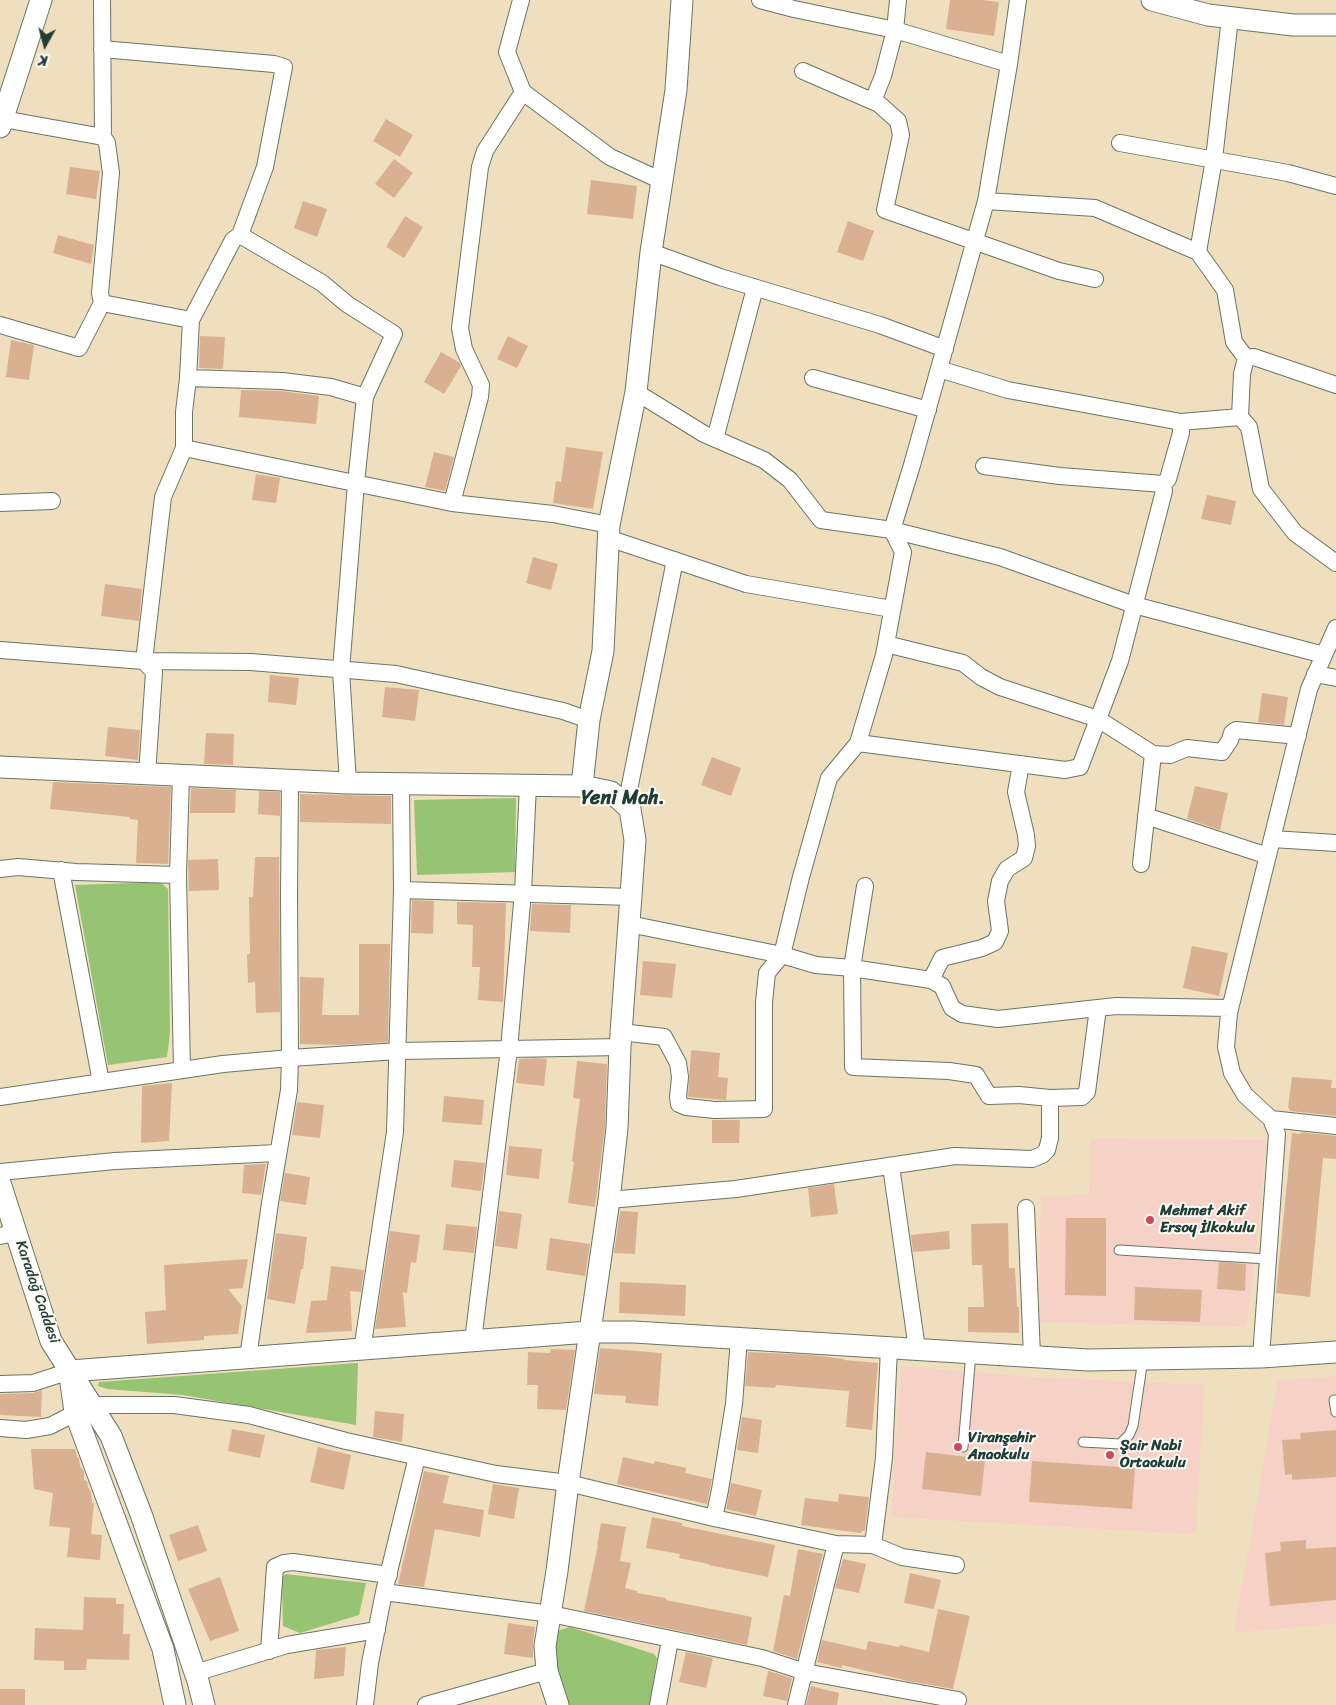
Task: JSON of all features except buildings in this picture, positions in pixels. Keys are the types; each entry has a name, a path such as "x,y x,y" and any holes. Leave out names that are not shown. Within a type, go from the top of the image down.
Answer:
{"street":[{"path":"41,0 1,123 103,136"},
{"path":"0,325 79,348 102,303 100,293 112,173 107,142 103,136 102,0"},
{"path":"521,0 507,52 523,92 610,157 662,180"},
{"path":"582,786 588,720 603,651 609,532 636,392 651,252 676,90 682,0"},
{"path":"760,0 895,30 1009,64"},
{"path":"873,101 883,76 895,30 898,0"},
{"path":"0,1097 223,1064 290,1058 399,1051 509,1049 620,1039 664,1038 678,1063 680,1077 679,1104 686,1108 715,1110 764,1109 764,1002 767,973 782,955 801,877 829,778 858,743 886,644 903,552 892,530 928,410 986,201 1018,0"},
{"path":"1152,0 1208,15 1230,18 1293,25 1336,25"},
{"path":"1198,252 1214,159 1230,18"},
{"path":"102,49 274,64 284,68 265,167 240,235 233,240 190,320 188,378 184,412 184,448 163,497 144,661 154,672 147,775"},
{"path":"804,71 879,104 898,121 902,135 884,210 1059,271 1095,279"},
{"path":"452,503 480,397 481,385 464,349 460,328 480,167 485,151 523,92"},
{"path":"1120,143 1288,173 1336,186"},
{"path":"986,201 1095,208 1198,252 1225,290 1234,342 1246,358"},
{"path":"240,235 322,283 347,304 394,334 365,396 341,670 348,783"},
{"path":"651,252 720,278 880,326 945,349"},
{"path":"715,439 755,288"},
{"path":"102,303 190,320"},
{"path":"1246,358 1254,357 1336,385"},
{"path":"1246,358 1242,374 1240,417 1250,427 1261,489 1295,533 1336,563"},
{"path":"939,369 1008,390 1181,422 1240,417"},
{"path":"188,378 282,381 331,387 365,396"},
{"path":"813,378 928,410"},
{"path":"636,392 704,434 764,460 790,480 821,520 892,530 1000,557 1134,605 1324,655"},
{"path":"984,466 1060,476 1163,484 1168,479 1181,433 1181,422"},
{"path":"184,448 452,503 553,514 609,532 675,560 746,584 892,609"},
{"path":"858,743 1065,770 1080,767 1120,661 1164,491 1163,484"},
{"path":"0,503 52,501"},
{"path":"626,805 675,560"},
{"path":"1261,1357 1278,1140 1271,1119 1245,1095 1232,1073 1226,1047 1230,1008 1309,689 1336,628"},
{"path":"886,644 963,663 981,677 1000,687 1098,718 1153,754 1170,755 1187,748 1222,752 1232,733 1236,730 1298,736"},
{"path":"0,650 144,661 251,662 396,674 544,706 588,720"},
{"path":"1315,674 1336,678"},
{"path":"1141,864 1153,754"},
{"path":"931,980 942,958 982,948 995,942 1000,931 996,901 1000,880 1007,869 1024,858 1027,846 1016,792 1021,764"},
{"path":"0,767 348,783 582,786 612,792 630,809 635,840 620,1039 617,1128 609,1200 545,1646 547,1672 558,1705"},
{"path":"181,775 178,875 182,1070"},
{"path":"248,1358 277,1153 289,1090 290,780"},
{"path":"362,1350 395,1132 399,1051 402,890 401,784"},
{"path":"473,1342 509,1049 523,892 528,785"},
{"path":"1146,816 1268,856"},
{"path":"1272,840 1336,842"},
{"path":"0,869 18,867 76,872 178,875"},
{"path":"61,870 102,1082"},
{"path":"865,886 852,968 853,1067 976,1075 988,1096 1082,1097 1086,1092 1098,1008"},
{"path":"402,890 523,892 631,897"},
{"path":"629,924 782,955 816,966 852,968 931,980 942,986 952,1008 962,1014 998,1019 1116,1006 1230,1008"},
{"path":"609,1200 736,1189 955,1156 1032,1159 1048,1150 1050,1138 1050,1098"},
{"path":"1271,1119 1336,1126"},
{"path":"0,1172 114,1161 277,1153"},
{"path":"891,1166 917,1349"},
{"name":"Karadağ Caddesi","path":"0,1183 8,1234 51,1341 70,1371 83,1408"},
{"path":"1026,1208 1032,1356"},
{"path":"0,1384 33,1383 70,1371 589,1332 634,1332 1088,1360 1261,1357 1336,1352"},
{"path":"714,1518 734,1404 739,1338"},
{"path":"873,1545 884,1458 890,1348"},
{"path":"0,1428 26,1430 50,1426 83,1408 174,1405 248,1415 346,1441 496,1474 568,1483 714,1518 836,1544 873,1545 902,1557 956,1565"},
{"path":"83,1408 111,1436 141,1514 204,1705"},
{"path":"83,1408 163,1649 174,1705"},
{"path":"365,1705 370,1663 384,1592 417,1456"},
{"path":"796,1705 836,1544"},
{"path":"268,1651 275,1567 293,1562 389,1575"},
{"path":"384,1592 551,1614 762,1658 805,1672 929,1700 958,1700"},
{"path":"195,1673 287,1645 377,1630"},
{"path":"658,1705 670,1640"},
{"path":"426,1705 547,1672"}],"lane":[{"path":"1120,1250 1268,1259"},
{"path":"963,1447 971,1352"},
{"path":"1083,1442 1120,1444 1129,1435 1133,1426 1143,1359"},
{"path":"1336,1400 1334,1400 1336,1412"}],"shaded area":[{"name":"Mehmet Akif Ersoy İlkokulu","path":"1090,1139 1266,1140 1257,1243 1246,1327 1039,1322 1041,1197 1089,1194"},
{"path":"901,1366 1030,1377 1204,1385 1196,1534 891,1517"},
{"path":"1336,1376 1336,1623 1234,1633 1278,1381"}],"green space":[{"path":"516,798 515,872 417,875 414,800"},
{"path":"160,882 168,889 170,1033 167,1057 108,1065 75,885"},
{"path":"358,1363 356,1425 183,1395 107,1389 98,1386 99,1382"},
{"path":"286,1574 366,1583 359,1615 300,1633 283,1626 282,1584 283,1576"},
{"path":"570,1627 654,1654 657,1658 650,1705 567,1705 554,1666 553,1638 557,1631"}],"place":[{"name":"Mehmet Akif Ersoy İlkokulu","path":"1150,1220"},
{"name":"Viranşehir Anaokulu","path":"958,1447"},
{"name":"Şair Nabi Ortaokulu","path":"1110,1455"}],"district":[{"name":"Yeni Mah.","path":"623,799"}]}
